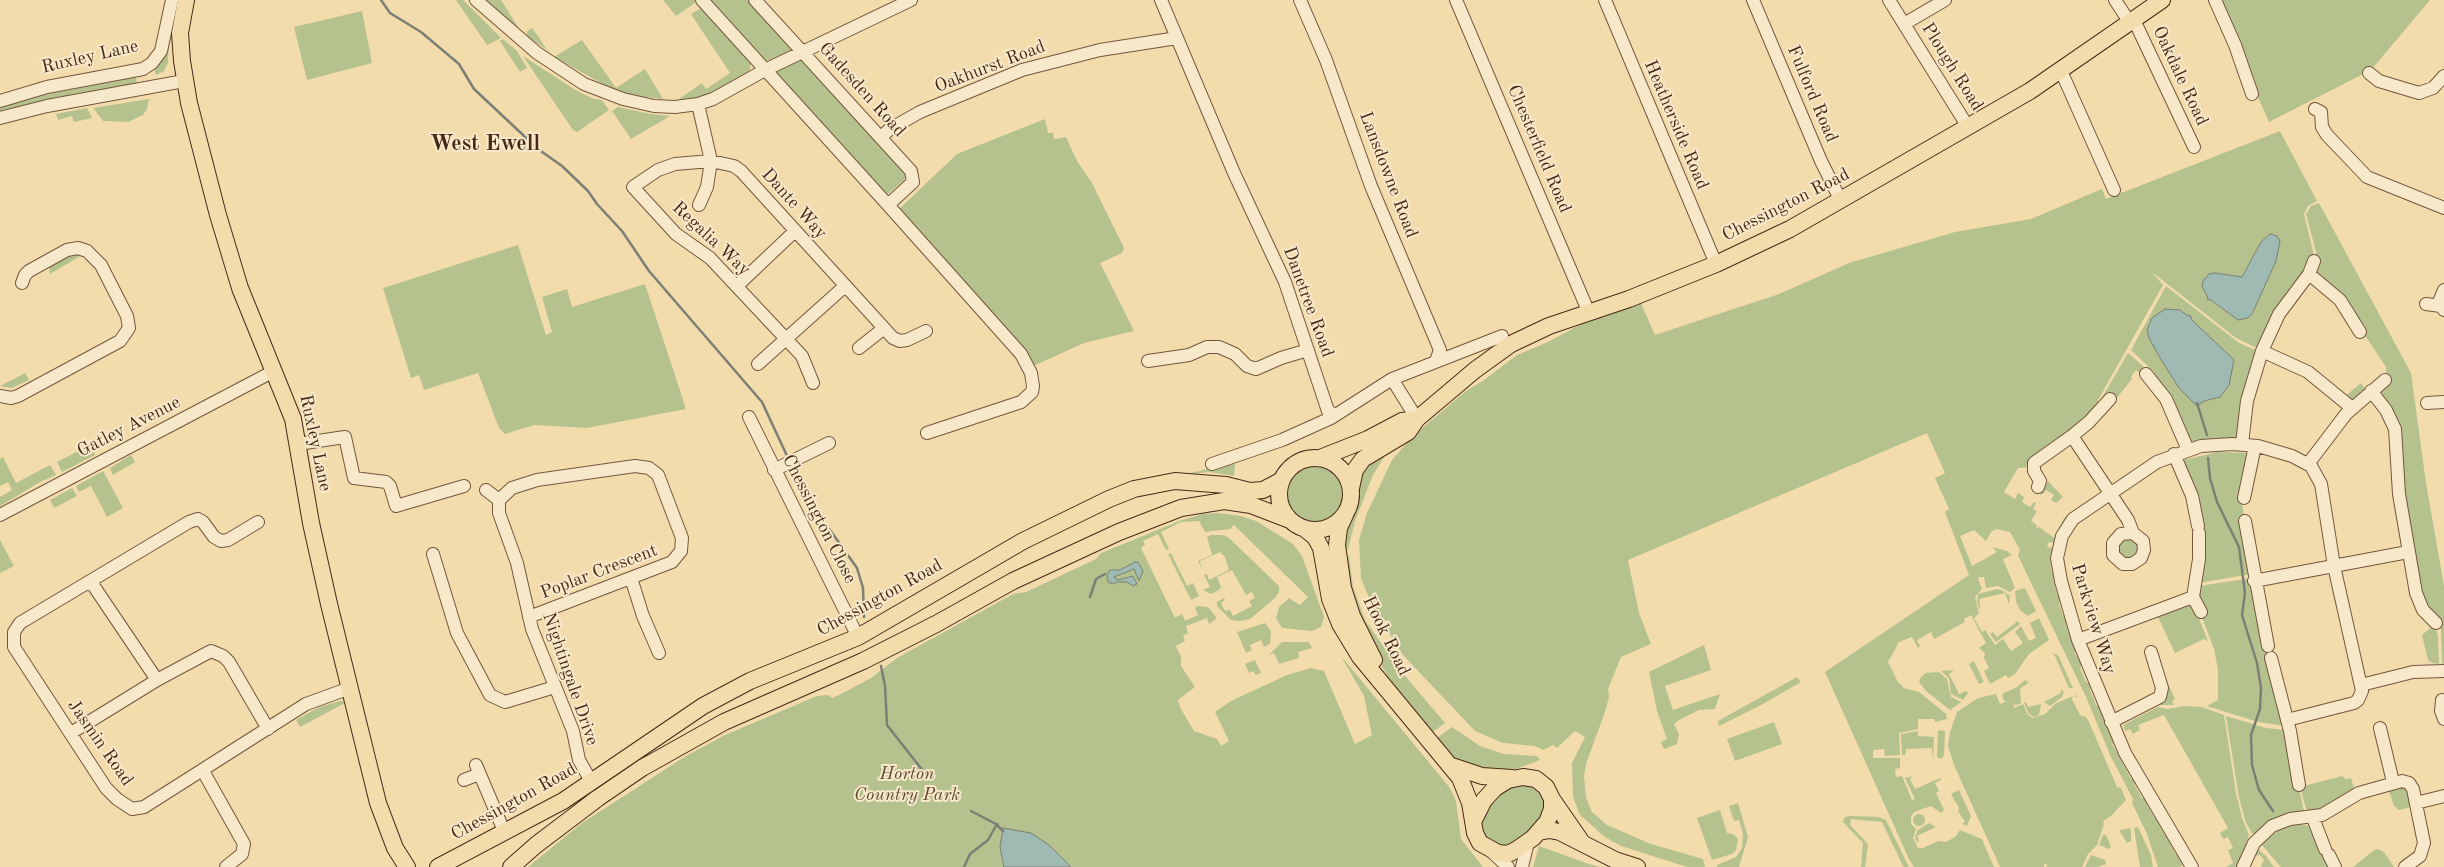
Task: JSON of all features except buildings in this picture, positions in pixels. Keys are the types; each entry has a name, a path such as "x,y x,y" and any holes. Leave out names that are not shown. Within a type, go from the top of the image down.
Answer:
{"main road":[{"name":"Ruxley Lane","path":"186,0 180,33 184,81 218,215 240,288 293,419 311,524 384,824 407,867"},
{"name":"Chessington Road","path":"1348,509 1355,470 1364,459 1408,432 1418,419 1475,370 1511,344 1549,326 1589,313 1716,264 1790,229 2061,71 2162,0"},
{"name":"Chessington Road","path":"445,865 504,831 563,801 703,706 750,680 858,637 1023,541 1091,507 1134,490 1175,481 1205,482 1250,491 1263,490 1282,480 1298,462 1320,458 1368,439 1402,422 1418,419"},
{"path":"1320,458 1340,468 1351,488"},
{"path":"1282,480 1280,501 1297,524"},
{"path":"511,867 536,845 598,798 642,768 708,731 761,705 863,661 1013,582 1119,532 1181,508 1224,501 1251,505 1297,524 1320,530 1330,528 1341,520 1348,509"},
{"name":"Hook Road","path":"1348,509 1339,528 1337,545 1346,597 1355,623 1392,693"},
{"name":"Hook Road","path":"1297,524 1315,537 1321,548 1330,599 1340,624 1360,657 1452,766 1466,792 1474,820"},
{"path":"1452,766 1482,776 1525,777 1537,780 1546,787 1552,799 1581,840"},
{"path":"1515,778 1504,781 1492,791 1479,807 1474,820 1477,838 1488,849 1508,854 1533,837 1552,813 1552,799"},
{"path":"1533,837 1557,831 1581,840 1615,860 1637,867"}],"street":[{"name":"Ruxley Lane","path":"0,100 47,87 143,69 152,63 161,52 172,0"},
{"path":"476,0 537,53 593,88 623,99 654,106 675,107 698,104 720,96 764,70 804,52 892,4 912,0"},
{"path":"702,0 1021,354 1031,373 1032,392 1021,402 927,433"},
{"name":"Gadesden Road","path":"755,0 911,171 914,178 913,182 888,205"},
{"name":"Danetree Road","path":"1161,0 1234,173 1285,282 1328,411 1335,415"},
{"name":"Lansdowne Road","path":"1300,0 1326,60 1371,186 1440,350 1436,361"},
{"name":"Chesterfield Road","path":"1456,0 1589,313"},
{"name":"Heatherside Road","path":"1605,0 1716,264"},
{"name":"Fulford Road","path":"1753,0 1821,161 1841,201"},
{"name":"Plough Road","path":"1889,0 1968,126"},
{"path":"1904,24 1945,0"},
{"name":"Oakdale Road","path":"2116,0 2132,21 2194,148"},
{"path":"2215,0 2235,45 2252,94"},
{"name":"Oakhurst Road","path":"881,137 890,129 920,112 1022,70 1100,50 1177,38"},
{"path":"2061,71 2114,190"},
{"path":"2369,73 2379,81 2419,93 2433,88 2444,76"},
{"path":"0,118 47,106 184,81"},
{"path":"698,104 711,161 707,187 698,205"},
{"path":"2315,109 2321,112 2322,127 2327,135 2359,169 2378,182 2444,208"},
{"name":"Dante Way","path":"633,187 658,170 675,164 711,161 734,166 741,170 883,329 900,340 915,338 926,331"},
{"name":"Regalia Way","path":"633,187 676,234 710,258 802,356 813,383"},
{"path":"737,286 795,231"},
{"path":"0,396 11,398 24,392 120,341 125,337 129,328 127,316 101,265 87,251 78,248 67,250 29,271 22,283"},
{"path":"2244,498 2248,445 2247,401 2262,351 2283,308 2309,274 2314,262"},
{"path":"2309,274 2340,300 2360,332"},
{"path":"758,364 845,286"},
{"path":"2442,308 2439,302 2444,290"},
{"path":"2426,304 2442,308"},
{"path":"860,348 883,329"},
{"path":"1212,464 1282,440 1335,415 1392,379 1502,336"},
{"path":"1148,361 1189,355 1207,347 1219,347 1234,354 1247,366 1256,370 1281,358 1308,350"},
{"path":"2262,351 2308,372 2352,408"},
{"name":"Gatley Avenue","path":"0,515 274,371"},
{"path":"2146,374 2166,399 2188,450"},
{"path":"1392,379 1418,419"},
{"path":"2287,720 2354,703 2359,698 2361,687 2334,566 2321,484 2317,473 2308,464 2352,408 2385,380"},
{"path":"2371,392 2386,410 2395,429 2399,494 2408,552 2419,603 2426,614 2436,623"},
{"path":"2038,487 2040,482 2034,471 2034,463 2089,422 2110,399"},
{"path":"2427,403 2444,402"},
{"name":"Chessington Close","path":"749,417 858,637"},
{"path":"2072,436 2110,493 2130,530"},
{"path":"298,444 345,437 354,478 386,482 390,486 396,506 464,486"},
{"path":"774,470 829,443"},
{"name":"Parkview Way","path":"2192,867 2128,759 2111,722 2078,640 2058,569 2059,548 2064,533 2073,519 2145,469 2174,454 2209,445 2248,445 2292,456 2308,464"},
{"path":"2174,454 2192,496 2198,529 2199,559 2193,596 2201,612"},
{"name":"Poplar Crescent","path":"500,500 512,488 537,480 634,466 649,468 658,475 682,545 672,562 529,617"},
{"path":"486,490 500,500"},
{"name":"Nightingale Drive","path":"500,500 499,513 517,563 529,617 573,731 579,760 591,781"},
{"name":"Jasmin Road","path":"258,522 228,540 221,541 214,537 203,522 198,520 189,522 20,623 14,632 14,647 106,788 117,799 132,809 144,806 203,771 306,704 350,688"},
{"path":"2245,521 2254,581 2269,652 2287,720 2299,785"},
{"path":"2254,581 2408,552"},
{"path":"433,554 457,633 490,695 505,702 555,687"},
{"path":"631,578 643,616 659,653"},
{"path":"91,582 157,680"},
{"path":"2078,640 2119,626 2193,596"},
{"path":"71,733 204,653 215,651 229,662 268,729"},
{"path":"2111,722 2160,697 2162,688 2151,652"},
{"path":"2361,687 2413,672 2444,670"},
{"path":"2442,700 2441,711 2444,719"},
{"path":"2380,728 2394,782"},
{"path":"464,780 477,770 504,831"},
{"path":"203,771 244,844 242,854 226,867"},
{"path":"2243,867 2254,843 2269,828 2290,819 2313,818 2327,813 2359,793 2402,781 2409,783 2416,803 2424,847 2419,857 2405,867"},
{"path":"2416,803 2444,796"},
{"path":"2313,818 2335,867"},
{"path":"1522,867 1533,837"},
{"path":"1488,849 1508,867"}],"green space":[{"path":"456,0 463,0 501,38 487,45"},
{"path":"486,0 501,0 520,30 518,29"},
{"path":"663,0 697,0 698,1 676,16"},
{"path":"706,0 751,0 789,44 791,49 787,53 764,62"},
{"path":"2215,0 2430,0 2371,70 2269,122"},
{"path":"703,7 751,62 750,70 747,75 706,98 678,102 679,99 702,83 706,89 730,73 691,14"},
{"path":"362,11 372,63 307,80 294,27"},
{"path":"532,28 547,50 527,36 527,31"},
{"path":"503,39 517,51 527,68 520,72 500,41"},
{"path":"169,40 168,63 164,71 156,75 154,68"},
{"path":"582,40 616,88 645,69 663,99 627,95 610,88 554,57"},
{"path":"523,56 577,91 594,99 602,100 609,110 577,132 573,130"},
{"path":"792,60 802,60 904,171 906,176 904,180 889,193 884,194 775,76 775,71"},
{"path":"136,77 137,83 48,99 0,112 0,105 18,100"},
{"path":"149,99 147,109 143,115 128,122 103,121 93,108"},
{"path":"618,107 670,116 631,139 612,111"},
{"path":"87,108 92,118 74,122 72,116 58,120 56,114"},
{"path":"1045,119 1048,133 1053,133 1054,139 1066,137 1077,161 1092,183 1124,248 1122,253 1100,263 1134,331 1084,343 1031,367 897,211 957,154"},
{"path":"2280,131 2317,201 2308,206 2304,214 2314,256 2259,349 2236,338 2152,272 2163,285 2098,400 2097,407 2030,467 2018,468 2004,492 2015,499 2018,493 2024,497 2022,502 2030,507 2034,502 2036,503 2033,509 2037,511 2031,521 2037,525 2036,528 2039,527 2054,538 2064,518 2073,511 2055,543 2049,542 2047,547 2054,548 2050,556 2051,570 2056,576 2053,579 2057,594 2061,599 2059,603 2064,618 2067,620 2066,626 2069,633 2071,633 2076,652 2074,653 2082,664 2080,668 2086,682 2090,684 2090,690 2096,705 2100,707 2115,743 2112,744 2131,779 2134,777 2136,782 2134,784 2142,798 2145,796 2148,801 2146,803 2154,817 2157,816 2160,820 2157,822 2165,835 2168,834 2171,839 2169,841 2176,855 2179,853 2182,858 2180,860 2183,865 2180,867 2158,867 2147,834 2132,803 2133,799 2111,757 2086,697 2018,555 2020,550 2010,532 1996,529 1991,532 1986,541 1974,530 1960,536 1972,566 1997,552 1992,547 2007,551 2012,555 2003,559 2015,588 2010,592 1998,586 1986,588 1984,577 1979,577 1982,589 1975,597 1979,613 1974,618 1982,632 1985,630 1995,645 2003,639 2011,651 2023,643 2015,632 2021,626 2029,641 2036,638 2030,623 2039,618 2049,640 2029,654 2015,674 2008,678 2006,675 1990,684 1984,671 1989,668 1984,658 1985,653 1979,648 1986,643 1971,615 1964,619 1965,622 1934,639 1931,632 1917,640 1920,646 1918,648 1912,637 1899,642 1888,662 1898,682 1904,688 1919,692 1946,714 1947,719 1935,722 1934,719 1918,719 1918,729 1899,733 1900,755 1885,756 1884,749 1873,750 1873,758 1900,758 1900,768 1895,769 1896,777 1902,776 1912,800 1915,799 1905,778 1913,776 1910,779 1915,789 1940,778 1941,780 1935,783 1939,791 1936,793 1944,810 1941,813 1931,806 1914,812 1911,817 1911,824 1916,829 1913,838 1918,848 1923,848 1938,841 1946,842 1955,837 1960,830 1982,839 1994,867 1914,867 1909,859 1825,672 1969,575 1945,512 1949,509 1935,478 1945,473 1927,433 1628,560 1639,613 1651,644 1621,657 1608,689 1609,697 1605,712 1586,764 1584,776 1586,798 1592,812 1607,825 1651,844 1703,859 1705,867 1687,867 1621,846 1605,837 1580,815 1573,797 1572,763 1585,737 1575,731 1557,748 1553,745 1543,750 1535,746 1503,743 1475,731 1403,655 1385,627 1389,625 1387,620 1382,623 1374,609 1361,579 1359,540 1367,513 1392,460 1413,436 1466,391 1517,355 1548,342 1585,322 1640,301 1655,335 1779,294 1849,263 1955,232 2031,219 2102,189 2106,199"},
{"path":"2319,203 2411,373 2426,483 2444,586 2444,663 2442,664 2441,629 2439,623 2425,609 2402,501 2402,462 2379,394 2386,374 2386,367 2352,316 2315,275 2316,252 2306,214 2311,206"},
{"path":"518,245 546,335 552,332 542,297 567,289 572,307 645,284 686,409 587,428 534,425 505,434 499,428 478,373 424,390 419,375 411,378 383,288"},
{"path":"66,255 82,255 50,274 49,267"},
{"path":"2166,286 2239,343 2258,351 2238,437 2207,439 2189,443 2152,376 2154,372 2131,350"},
{"path":"2128,353 2151,373 2144,376 2136,370 2131,377 2132,379 2116,399 2100,401"},
{"path":"25,373 29,380 12,388 0,386"},
{"path":"2361,383 2365,389 2352,400 2344,397"},
{"path":"90,445 95,455 62,472 57,462"},
{"path":"2217,452 2250,453 2242,502 2251,574 2199,583 2202,564 2180,461"},
{"path":"1382,454 1384,457 1373,475 1355,521 1348,549 1343,549 1346,530 1357,502 1359,472"},
{"path":"131,455 135,462 113,475 110,468"},
{"path":"3,457 16,483 50,465 56,475 42,481 0,506 0,497 12,490 8,482 0,486 0,459"},
{"path":"1235,462 1234,476 1209,472 1183,475"},
{"path":"1309,465 1321,465 1336,473 1344,488 1344,500 1336,515 1321,523 1309,523 1294,515 1286,500 1286,488 1294,473"},
{"path":"103,471 123,508 107,517 91,486 79,492 76,486"},
{"path":"2048,481 2063,497 2056,503 2051,500 2054,495 2046,490 2042,495 2040,494"},
{"path":"72,488 77,496 54,508 50,500"},
{"name":"Horton Country Park","path":"1218,513 1241,516 1256,521 1293,544 1302,556 1324,617 1321,627 1312,631 1282,628 1276,618 1279,607 1289,598 1300,605 1308,597 1234,525 1230,529 1205,532 1199,521 1181,522 1161,532 1169,549 1166,550 1158,534 1143,541 1145,545 1141,548 1175,618 1182,614 1185,621 1198,615 1195,608 1197,606 1208,607 1217,618 1209,624 1207,618 1186,626 1188,633 1183,636 1185,641 1176,646 1181,657 1181,666 1195,687 1178,700 1194,731 1217,739 1221,746 1229,741 1215,712 1231,701 1287,675 1311,668 1324,671 1355,744 1372,735 1364,696 1341,656 1450,788 1456,801 1461,839 1483,867 528,867 582,823 686,756 725,735 817,696 828,695 832,698 839,695 871,678 897,658 1013,594 1026,592 1096,559 1101,553 1182,520 1203,514"},
{"path":"1211,535 1228,537 1279,586 1279,592 1275,598 1250,619 1231,620 1217,606 1217,602 1224,598 1225,600 1221,603 1225,611 1230,610 1233,616 1252,606 1249,601 1255,598 1252,592 1246,595 1232,570 1217,577 1221,587 1219,590 1211,594 1203,590 1210,587 1204,575 1207,574 1209,580 1229,570 1225,557 1220,552 1200,561 1201,567 1198,561 1212,555 1207,537"},
{"path":"2125,535 2142,546 2132,561 2116,554 2115,549"},
{"path":"0,540 14,566 0,573"},
{"path":"1171,553 1187,586 1193,583 1199,596 1191,600 1168,554"},
{"path":"1343,556 1349,556 1353,587 1365,620 1400,670 1445,723 1430,734 1390,680 1362,633"},
{"path":"2252,578 2268,659 2285,726 2258,722 2207,706 2218,700 2218,670 2214,649 2201,615 2197,594 2199,586"},
{"path":"2025,588 2036,611 2028,616 2020,610 2016,602 2015,591"},
{"path":"1998,589 2003,591 2010,596 2009,604 2005,593 1979,599 1981,612 1977,602 1978,594"},
{"path":"2192,601 2208,641 2204,639 2175,653 2158,617"},
{"path":"2018,621 2020,624 1996,642 1990,634 1993,632 1997,637"},
{"path":"1265,623 1271,631 1270,644 1264,647 1261,640 1250,645 1252,650 1246,653 1237,632"},
{"path":"2435,624 2438,637 2439,664 2428,660 2422,635"},
{"path":"1282,642 1309,642 1312,648 1298,652 1299,658 1279,664 1274,653 1268,656"},
{"path":"1704,645 1711,670 1665,686 1673,710 1720,694 1715,709 1699,710 1679,720 1674,724 1679,734 1677,744 1664,749 1661,742 1667,739 1657,711 1649,672"},
{"path":"2051,653 2058,655 2073,688 2069,688 2055,656"},
{"path":"1255,660 1261,673 1256,675 1253,671 1249,673 1245,664"},
{"path":"1974,661 1984,682 1979,684 1969,664"},
{"path":"1954,670 1949,674 1959,694 1966,691 1968,693 1963,700 1951,694 1949,678 1941,671"},
{"path":"1939,672 1947,679 1951,697 1961,702 1950,710 1926,691 1919,682 1926,673"},
{"path":"1797,677 1801,682 1719,726 1718,721"},
{"path":"2165,677 2175,699 2172,701 2174,705 2160,705"},
{"path":"2025,680 2029,682 2020,689 2021,703 2016,705 2004,701 2002,694 2017,687"},
{"path":"2061,689 2064,692 2062,697 2050,706 2044,702 2061,693"},
{"path":"1996,694 2000,704 2005,702 2014,704 2014,708 2023,704 2028,715 2033,718 2045,714 2056,703 2073,696 2072,699 2080,715 2086,717 2089,722 2117,787 2121,788 2126,800 2111,816 2103,821 2104,824 2097,845 2088,854 2082,867 2046,867 2048,865 2044,864 2044,867 2000,867 1954,765 1948,746 1950,732 1957,712 1978,698"},
{"path":"340,701 347,702 300,727 296,720 319,707"},
{"path":"2026,702 2028,707 2041,704 2039,715 2034,717 2029,714 2024,703"},
{"path":"2184,706 2202,707 2224,715 2236,793 2242,818 2249,835 2237,867 2226,867 2233,863 2228,850 2233,848 2228,837 2223,839 2220,833 2228,828 2164,715 2138,725 2140,730 2133,734 2130,729 2125,731 2123,725 2158,707 2168,709"},
{"path":"2226,716 2266,728 2286,730 2304,811 2281,815 2266,823 2254,834 2252,833 2246,823 2239,798"},
{"path":"1774,722 1782,744 1735,761 1727,739"},
{"path":"1452,727 1480,746 1504,754 1537,756 1540,760 1516,769 1482,771 1453,759 1434,740"},
{"path":"1938,730 1945,731 1944,755 1941,759 1937,757"},
{"path":"1918,731 1918,736 1934,737 1933,760 1932,748 1906,749 1905,755 1902,755 1901,734"},
{"path":"2342,776 2346,779 2351,778 2355,791 2330,808 2308,815 2300,787"},
{"path":"1528,781 1546,798 1544,815 1524,837 1505,847 1486,840 1480,818 1502,790"},
{"path":"2404,787 2408,792 2412,807 2399,810 2394,806 2388,788"},
{"path":"1959,790 1971,816 1967,826 1962,824 1965,822 1951,794"},
{"path":"1738,803 1748,837 1739,867 1717,867 1717,865 1736,857 1742,848 1743,833 1739,820 1734,821 1729,806"},
{"path":"1720,810 1727,833 1733,834 1738,839 1736,850 1732,854 1712,860 1697,818"},
{"path":"1917,814 1921,814 1925,820 1921,826 1917,826 1913,822 1913,818"},
{"path":"1845,817 1879,817 1886,820 1909,867 1904,867 1902,864 1882,822 1851,819 1850,825 1868,844 1865,867 1861,867 1863,843 1843,822"},
{"path":"1929,823 1936,827 1917,836 1919,841 1917,842 1915,837 1918,830"},
{"path":"2295,824 2312,826 2333,867 2281,867 2261,844 2280,829"},
{"path":"2138,827 2151,855 2153,867 2140,867 2134,828"},
{"path":"2131,828 2131,841 2127,843 2119,830"},
{"path":"2103,835 2106,835 2111,847 2109,849 2099,845"},
{"path":"1539,846 1586,863 1600,867 1533,867"},
{"path":"2258,849 2274,867 2261,867 2264,860 2260,855 2255,856 2250,867"},
{"path":"2378,849 2384,852 2394,867 2353,867 2374,850"},
{"path":"2091,855 2105,860 2106,864 2098,867 2085,867"}],"water":[{"path":"2270,234 2277,236 2280,241 2276,261 2253,312 2248,318 2238,320 2207,299 2202,286 2203,281 2209,274 2215,273 2242,277 2261,242"},
{"path":"2165,309 2180,310 2188,316 2190,315 2192,320 2234,360 2229,385 2220,397 2204,401 2197,406 2179,388 2160,358 2149,338 2147,330 2152,318"},
{"path":"1138,562 1143,571 1139,581 1134,569 1114,577 1118,580 1133,576 1137,584 1133,586 1127,582 1113,584 1108,582 1107,574 1110,570 1120,570"},
{"path":"1003,828 1031,833 1049,845 1071,867 1004,867 1000,847"}],"waterway":[{"path":"381,0 390,13 421,32 459,64 474,89 538,149 562,166 588,191 597,204 622,231 649,271 762,402 788,458"},
{"path":"2197,403 2207,435"},
{"path":"2208,458 2210,478 2217,502 2239,547 2245,593 2242,615 2257,663 2261,688 2260,709 2251,735 2252,765 2259,790 2273,811"},
{"path":"791,466 808,506 830,530 857,568 863,588 864,617"},
{"path":"1090,597 1096,579 1105,574"},
{"path":"881,666 885,686 887,725 927,776"},
{"path":"971,811 996,824 1003,831"},
{"path":"964,867 970,854 988,840 997,824"}],"district":[{"name":"West Ewell","path":"485,144"}]}
